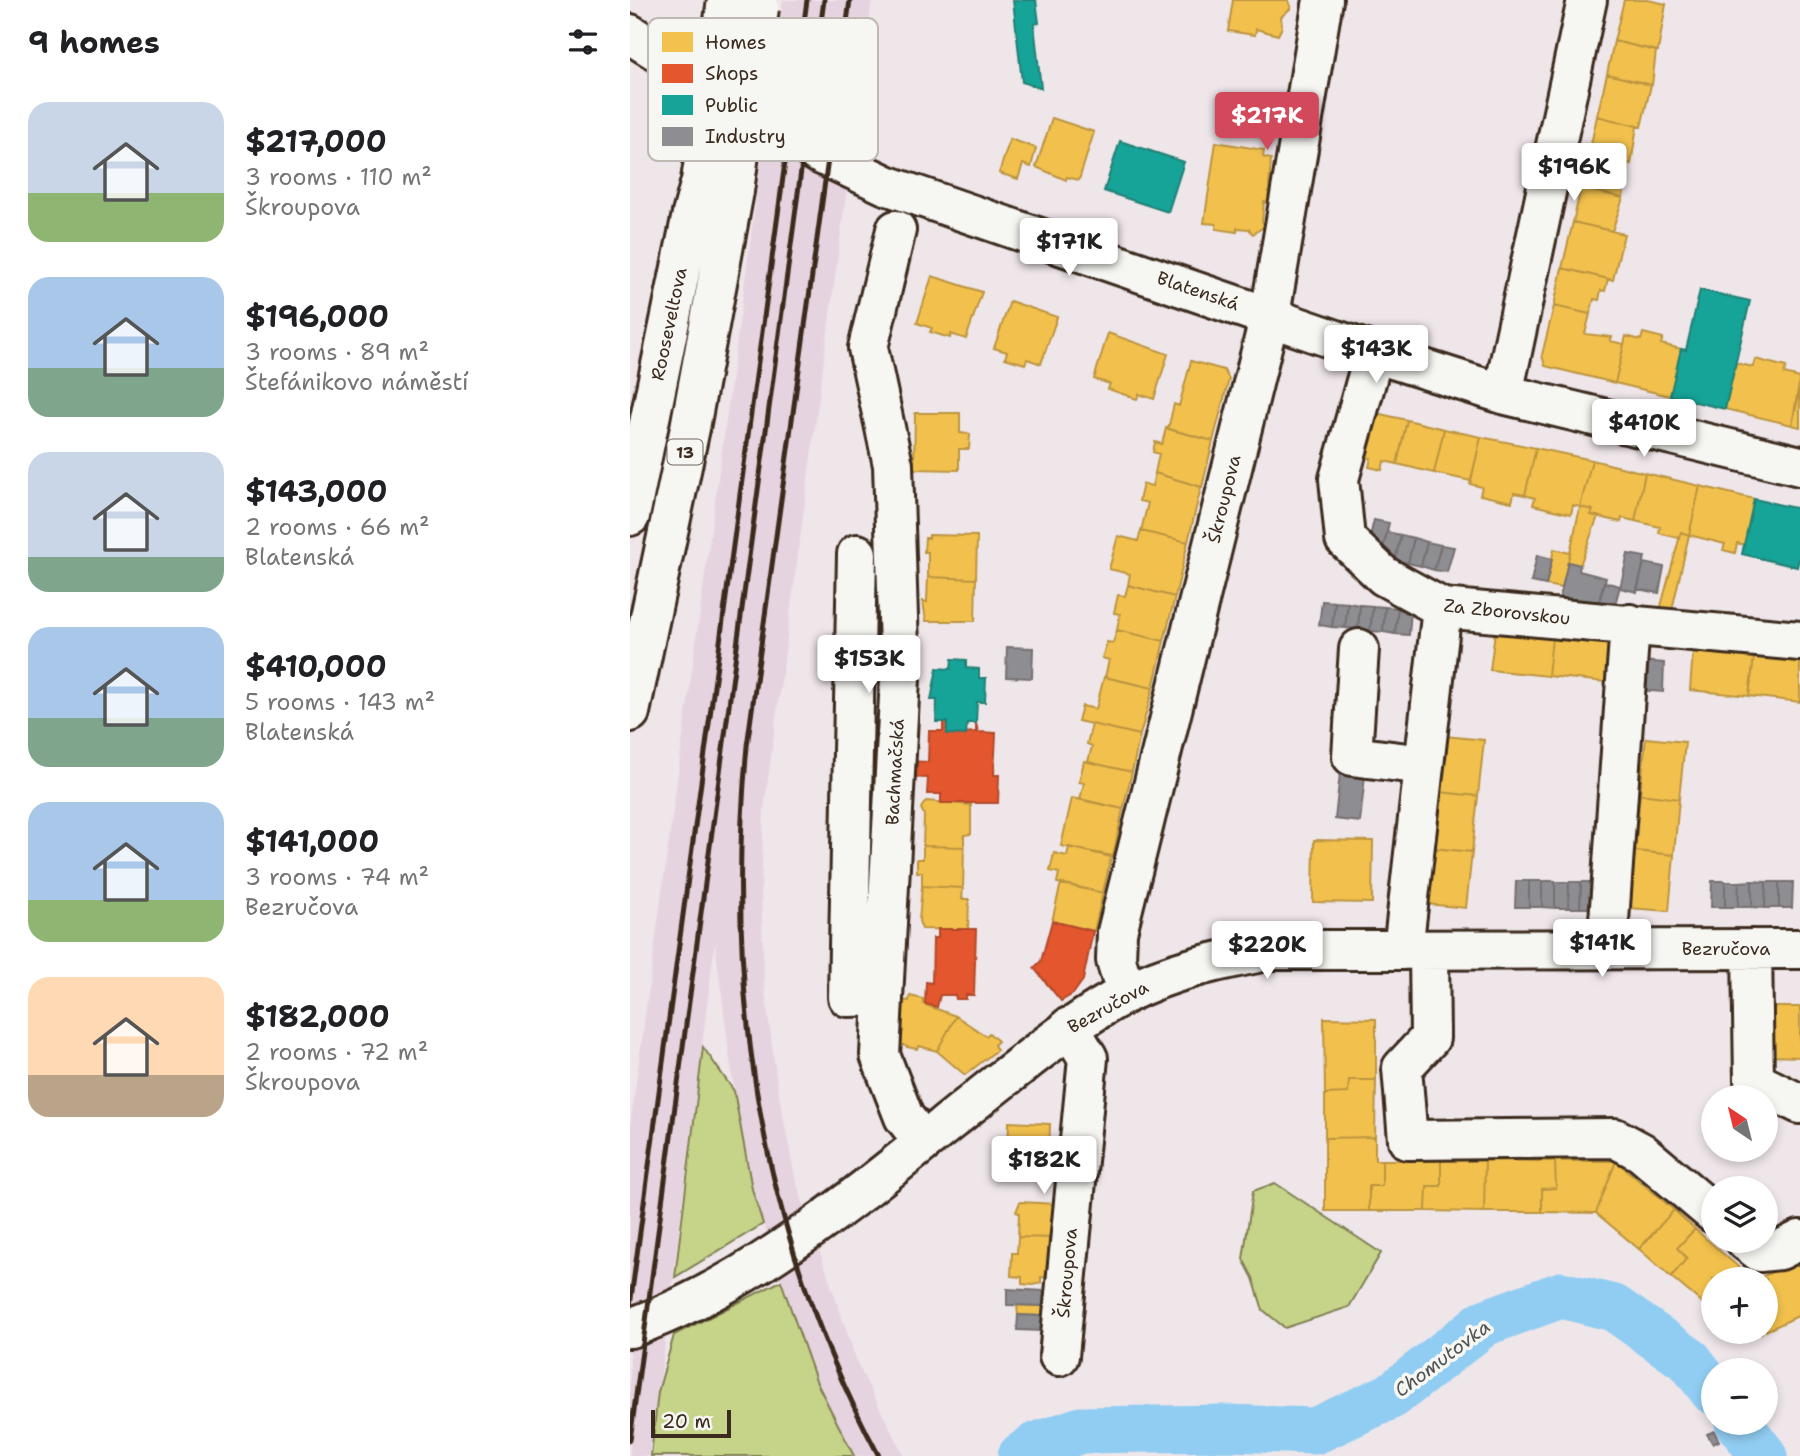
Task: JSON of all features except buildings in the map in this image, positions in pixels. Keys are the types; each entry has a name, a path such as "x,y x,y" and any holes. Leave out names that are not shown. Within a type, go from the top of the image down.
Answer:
{"main road":[{"name":"Škroupova","path":"1126,993 1116,960 1117,932 1270,315 1323,0"},
{"path":"1503,394 1587,0"},
{"name":"Blatenská","path":"630,34 648,45"},
{"name":"13","path":"630,712 690,428 709,195 716,161"},
{"name":"Blatenská","path":"835,161 887,185 1374,353 1503,394 1800,466"},
{"name":"Rooseveltova","path":"630,420 709,195"},
{"name":"Rooseveltova","path":"630,516 709,195"},
{"name":"Bachmačská","path":"896,230 867,348 893,465 900,678 880,1055 904,1117 923,1141"},
{"name":"Za Zborovskou","path":"1374,353 1339,479 1345,540 1384,576 1442,608 1800,641"},
{"path":"857,554 848,997 882,996"},
{"path":"1442,608 1424,765 1416,950 1430,1038 1402,1068 1408,1140 1615,1138 1641,1153 1701,1203"},
{"path":"1607,949 1630,624"},
{"path":"1359,649 1352,756 1424,765"},
{"path":"854,680 900,678"},
{"path":"1752,949 1754,1081 1800,1104"},
{"name":"Bezručova","path":"630,1328 746,1270 808,1231 1069,1027 1126,993 1197,966 1272,950 1800,949"},
{"name":"Škroupova","path":"1059,1356 1088,1058 1069,1027"},
{"path":"1778,1250 1800,1240"}],"shaded area":[{"path":"783,0 872,0 870,18 781,18"},
{"path":"761,161 851,161 764,809 761,891 764,982 777,1084 795,1178 858,1365 904,1456 854,1456 817,1383 797,1329 752,1189 734,1091 715,942 651,1456 630,1456 630,1127"}],"green space":[{"path":"703,1047 734,1091 752,1189 763,1224 675,1277"},
{"path":"1275,1183 1381,1253 1349,1307 1285,1328 1263,1310 1253,1278 1243,1259 1253,1191"},
{"path":"781,1281 817,1383 854,1456 651,1456 658,1392 674,1335"}],"waterway":[{"name":"Chomutovka","path":"1021,1456 1035,1446 1081,1430 1228,1428 1315,1431 1391,1396 1484,1323 1561,1295 1614,1308 1690,1361 1701,1375"},
{"name":"Chomutovka","path":"1747,1435 1764,1456"}],"railway":[{"path":"805,18 807,0"},
{"path":"822,18 824,0"},
{"path":"848,18 850,0"},
{"path":"630,1306 785,161"},
{"path":"630,1440 802,161"},
{"path":"828,161 747,746 741,839 741,931 747,1022 760,1111 779,1199 805,1286 838,1372 879,1456"}]}
